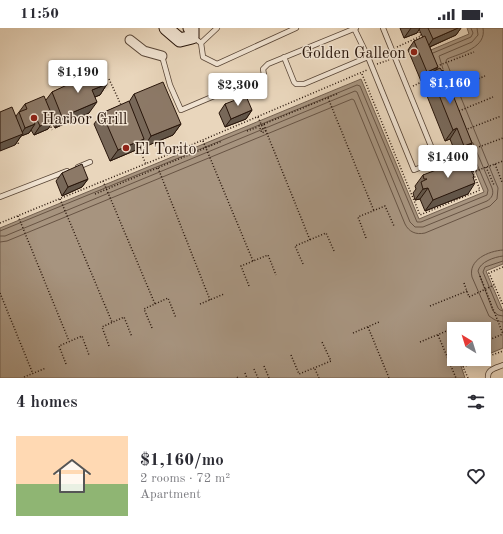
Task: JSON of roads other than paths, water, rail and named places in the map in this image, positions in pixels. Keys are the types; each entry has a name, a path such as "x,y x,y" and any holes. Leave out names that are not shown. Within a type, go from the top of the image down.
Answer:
{"street":[{"path":"166,28 180,40 194,36"},
{"path":"130,40 144,51 162,56"}],"lane":[{"path":"218,28 194,36 203,57 217,64 296,28"},
{"path":"162,56 170,85 181,110 264,75 263,69 268,64 355,28 414,170 437,161 383,28"},
{"path":"284,57 294,82 304,84 368,57"},
{"path":"0,197 90,162"},
{"path":"488,378 487,374 489,371 503,365"}],"water":[{"path":"467,28 503,28 503,264 486,271 503,311 503,348 491,353 491,322 447,322 447,366 461,366 465,378 0,378 0,228 361,79 419,219 484,192 426,52 469,34"}],"place":[{"name":"Golden Galleon","path":"414,52"},
{"name":"Harbor Grill","path":"34,118"},
{"name":"El Torito","path":"126,148"}]}
